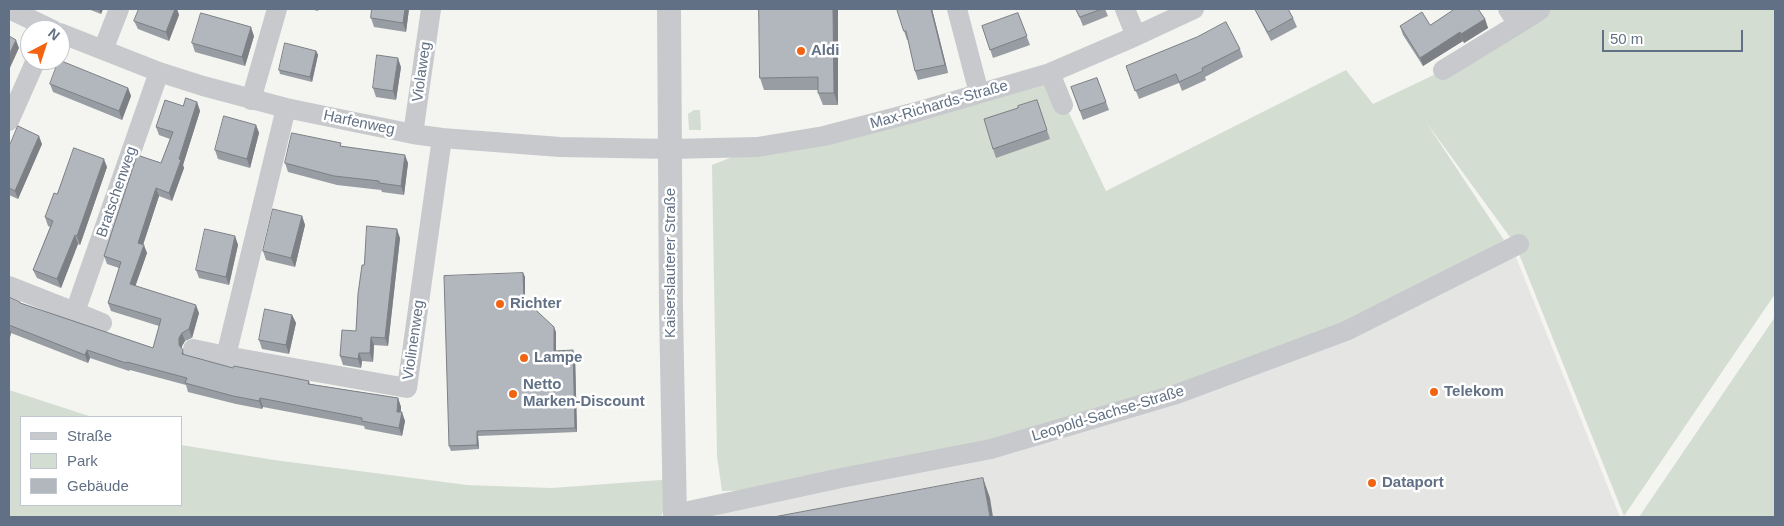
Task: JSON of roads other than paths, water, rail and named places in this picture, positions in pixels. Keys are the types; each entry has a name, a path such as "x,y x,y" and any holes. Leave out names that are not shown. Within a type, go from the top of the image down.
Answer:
{"street":[{"name":"Harfenweg","path":"9,9 32,20"},
{"path":"103,50 119,9"},
{"path":"251,100 277,9"},
{"name":"Violaweg","path":"413,134 431,9"},
{"name":"Kaiserslauterer Straße","path":"670,9 675,516"},
{"path":"957,9 979,93"},
{"path":"1125,9 1136,36"},
{"name":"Max-Richards-Straße","path":"671,149 757,147 824,136 916,112 1050,73 1194,9"},
{"path":"1444,70 1513,16 1540,10"},
{"name":"Harfenweg","path":"70,37 159,72 251,100 413,134 560,147 671,149"},
{"path":"9,121 32,70"},
{"name":"Bratschenweg","path":"75,312 159,72"},
{"path":"1050,73 1063,105"},
{"path":"226,356 286,108"},
{"name":"Violinenweg","path":"193,349 407,388 442,138"},
{"name":"Leopold-Sachse-Straße","path":"675,516 841,478 991,449 1177,394 1346,331 1519,244"},
{"path":"9,286 102,323"}],"place":[{"name":"Aldi","path":"801,51"},
{"name":"Richter","path":"500,304"},
{"name":"Lampe","path":"524,358"},
{"name":"Telekom","path":"1434,392"},
{"name":"Netto Marken-Discount","path":"513,394"},
{"name":"Dataport","path":"1372,483"}]}
